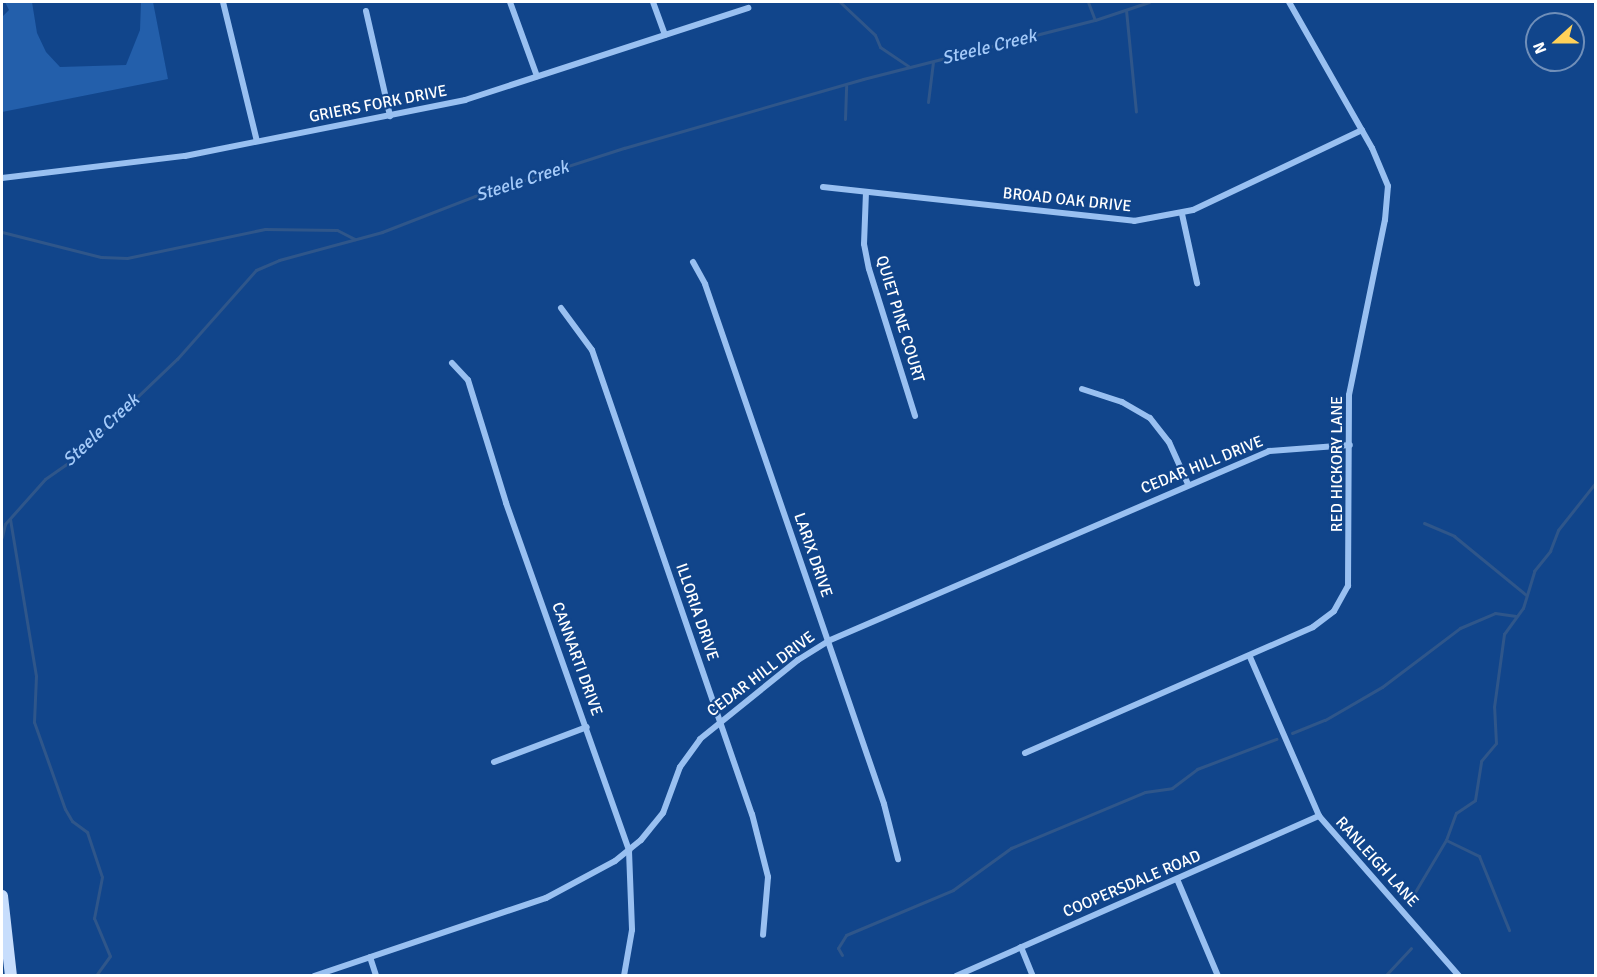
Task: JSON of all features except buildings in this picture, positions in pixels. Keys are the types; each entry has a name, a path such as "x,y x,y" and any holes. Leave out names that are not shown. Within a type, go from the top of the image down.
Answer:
{"main road":[{"path":"2,896 11,975"},
{"path":"2,933 8,946"}],"street":[{"path":"223,2 257,141"},
{"path":"510,2 537,76"},
{"path":"654,2 665,35"},
{"name":"RED HICKORY LANE","path":"1025,753 1250,657 1313,627 1341,601 1350,574 1349,395 1388,195 1384,172 1289,2"},
{"name":"GRIERS FORK DRIVE","path":"2,178 121,166 465,100 748,8"},
{"path":"366,11 390,116"},
{"name":"BROAD OAK DRIVE","path":"823,187 1113,220 1182,214 1362,130"},
{"name":"QUIET PINE COURT","path":"866,192 863,219 868,261 915,416"},
{"path":"1182,214 1197,283"},
{"name":"LARIX DRIVE","path":"693,262 705,284 887,812 898,860"},
{"name":"ILLORIA DRIVE","path":"561,308 592,350 763,848 769,894 763,935"},
{"name":"CANNARTI DRIVE","path":"452,363 468,380 506,503 629,850 632,930 624,975"},
{"path":"1082,389 1122,402 1150,418 1169,442 1188,484"},
{"name":"CEDAR HILL DRIVE","path":"314,975 555,894 629,850 663,813 690,751 720,722 798,660 828,641 1269,451 1350,445"},
{"name":"RANLEIGH LANE","path":"1250,657 1319,816 1459,975"},
{"path":"494,762 587,727"},
{"name":"COOPERSDALE ROAD","path":"956,975 1319,816"},
{"path":"1177,879 1218,975"},
{"path":"1021,947 1033,975"},
{"path":"370,957 376,975"}],"shaded area":[{"path":"5,2 32,2 37,33 46,52 60,67 126,65 140,30 141,2 153,2 168,79 2,112 2,17 9,10"}],"waterway":[{"path":"840,2 875,35 880,47 910,67"},
{"path":"1088,2 1095,20"},
{"name":"Steele Creek","path":"2,537 5,524 45,479 68,463 177,359 256,270 279,260 382,232 475,196 624,148 863,79 1095,20 1149,2"},
{"path":"1126,10 1136,112"},
{"path":"928,102 933,62"},
{"path":"845,119 846,86"},
{"path":"2,232 101,257 127,258 265,229 337,230 355,239"},
{"path":"1412,897 1446,840 1456,813 1475,800 1481,761 1496,743 1494,707 1504,634 1523,608 1534,571 1550,551 1558,530 1596,482"},
{"path":"10,519 36,676 34,722 65,809 72,821 87,832 102,877 94,918 110,956 97,974"},
{"path":"1424,523 1454,536 1526,595"},
{"path":"1292,733 1325,720 1382,687 1460,628 1495,613 1516,616"},
{"path":"842,955 838,948 846,935 953,890 1011,848 1145,792 1172,788 1197,769 1276,739"},
{"path":"1446,840 1479,856 1509,930"},
{"path":"1385,976 1411,948"}]}
